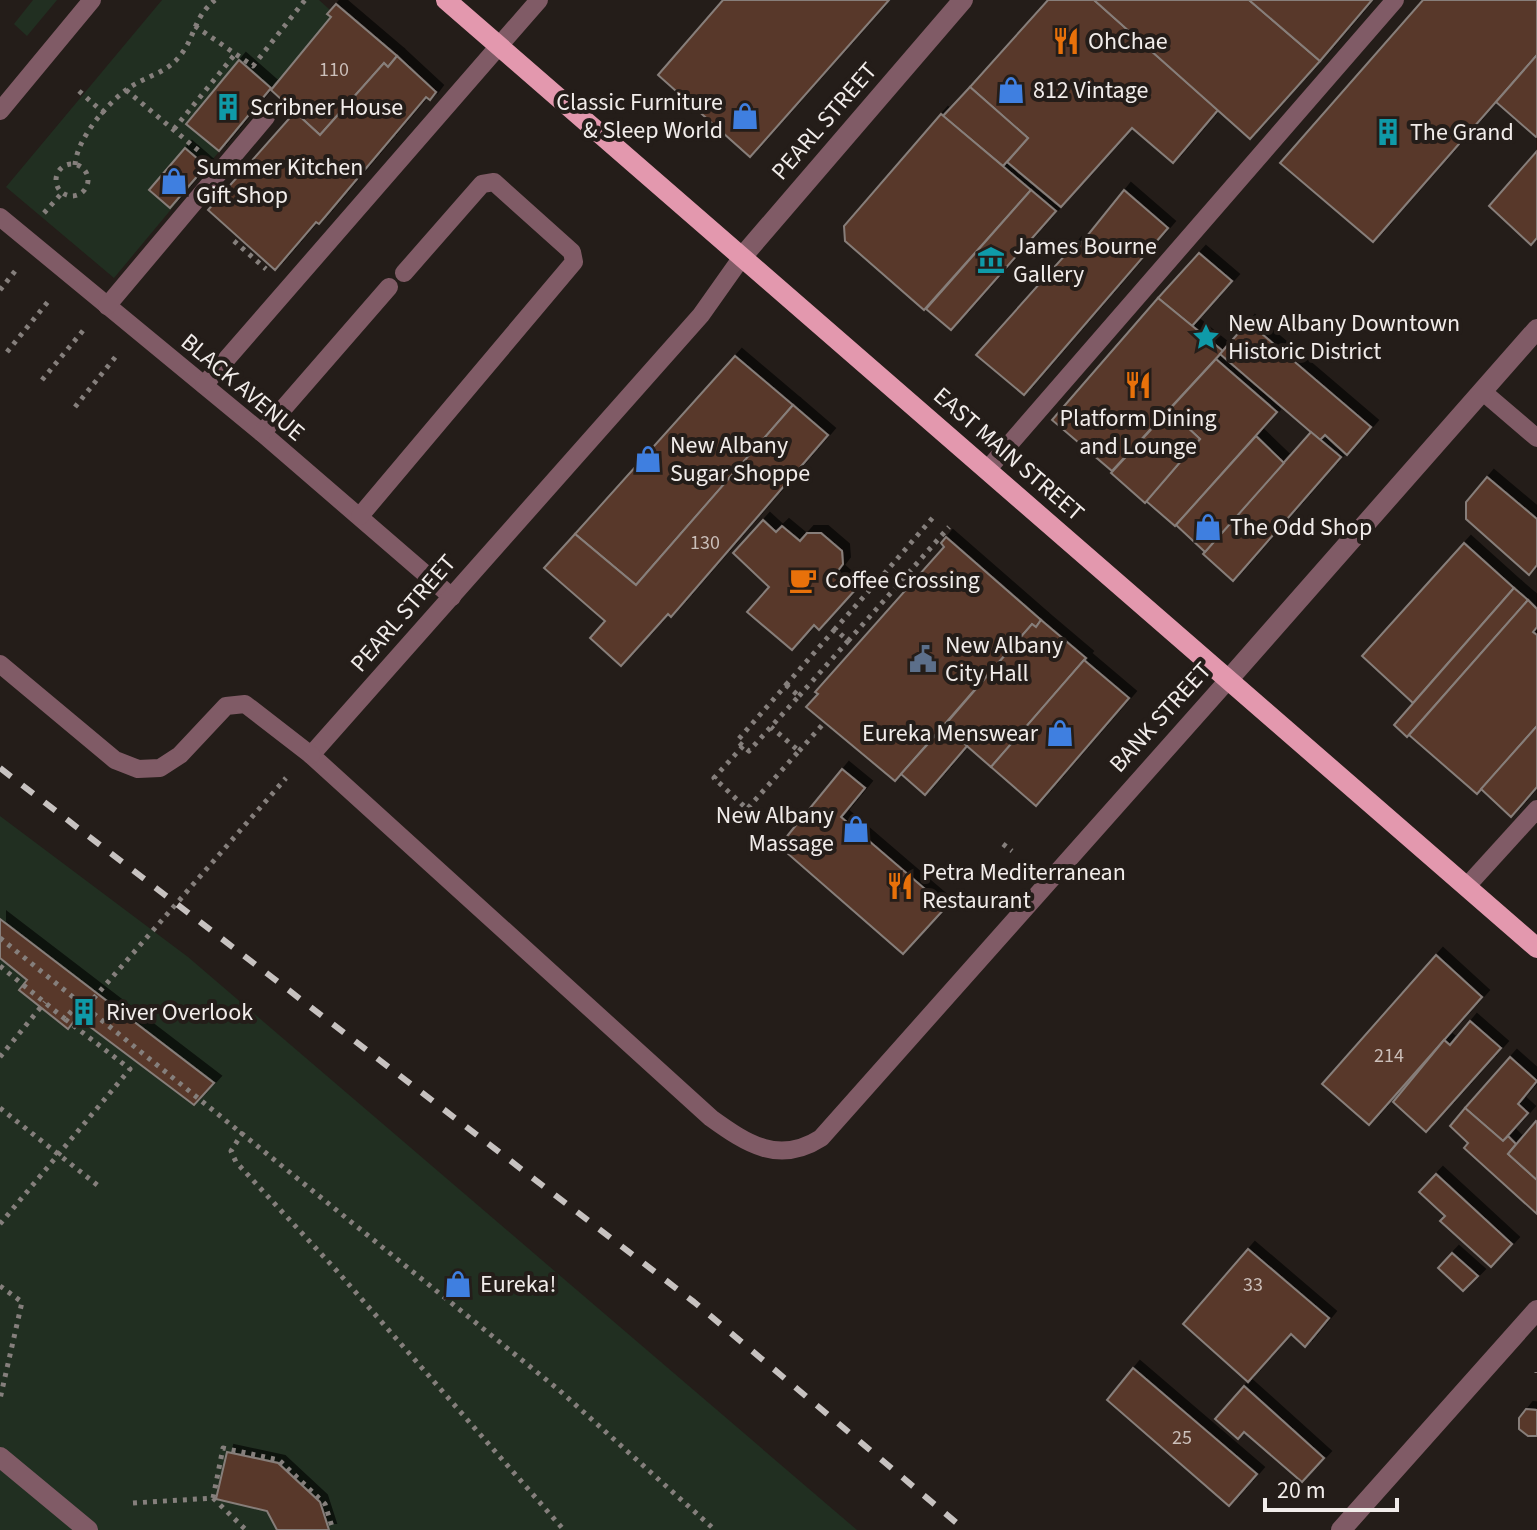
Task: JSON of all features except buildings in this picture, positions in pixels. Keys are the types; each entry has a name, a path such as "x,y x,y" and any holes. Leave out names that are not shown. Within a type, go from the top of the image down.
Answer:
{"main road":[{"name":"EAST MAIN STREET","path":"446,0 1537,948"}],"street":[{"name":"PEARL STREET","path":"742,257 963,0"},
{"name":"BANK STREET","path":"1229,679 1537,329"},
{"path":"1341,1530 1537,1310"},
{"path":"0,1457 88,1530"}],"lane":[{"path":"0,111 92,0"},
{"path":"204,385 539,0"},
{"path":"987,470 1395,0"},
{"path":"107,306 266,117"},
{"path":"360,516 574,262 572,252 494,182 482,184 404,273"},
{"name":"BLACK AVENUE","path":"0,217 262,433 452,597"},
{"name":"PEARL STREET","path":"311,755 701,315 742,257"},
{"path":"262,433 389,287"},
{"path":"1482,391 1537,438"},
{"path":"0,664 115,760 138,769 160,768 180,755 226,706 235,704 245,704 311,755"},
{"name":"BANK STREET","path":"311,755 711,1118 740,1139 772,1151 804,1149 821,1138 1229,679"},
{"path":"1467,886 1537,809"}],"path":[{"path":"62,193 76,195 84,190 86,176 75,165 76,148 126,90 167,68 181,56 199,13 215,0"},
{"path":"195,26 236,53 251,68 305,0"},
{"path":"174,129 236,53"},
{"path":"126,90 206,157"},
{"path":"79,91 105,114"},
{"path":"62,193 56,178 61,169 75,165"},
{"path":"38,219 62,193"},
{"path":"234,241 288,288"},
{"path":"0,290 17,269"},
{"path":"7,352 51,298"},
{"path":"42,380 86,327"},
{"path":"75,407 118,354"},
{"path":"935,515 737,741 749,751 949,527"},
{"path":"884,574 897,586"},
{"path":"835,629 848,641"},
{"path":"786,685 799,696"},
{"path":"743,746 714,778 747,809 824,723"},
{"path":"771,727 799,751"},
{"path":"87,1006 286,778"},
{"path":"724,798 729,792"},
{"path":"1003,844 1012,851"},
{"path":"0,938 559,1390 715,1530"},
{"path":"0,966 130,1069 0,1224"},
{"path":"65,1019 80,1001"},
{"path":"0,1057 45,1002"},
{"path":"0,1108 101,1188"},
{"path":"243,1132 231,1151 236,1162 337,1271 564,1530"},
{"path":"0,1286 22,1302 0,1399"},
{"path":"213,1498 223,1448 279,1460 325,1504 333,1530"},
{"path":"133,1503 213,1498 246,1530"}],"green space":[{"path":"33,0 57,0 27,36 14,24"},
{"path":"162,0 319,0 330,10 327,14 331,17 114,278 6,187"},
{"path":"0,816 188,957 857,1530 0,1530"}],"railway":[{"path":"0,768 694,1302 965,1530"}],"place":[{"name":"OhChae","path":"1066,41"},
{"name":"812 Vintage","path":"1011,90"},
{"name":"Scribner House","path":"228,107"},
{"name":"Classic Furniture & Sleep World","path":"745,116"},
{"name":"The Grand","path":"1388,132"},
{"name":"Summer Kitchen Gift Shop","path":"174,181"},
{"name":"James Bourne Gallery","path":"991,260"},
{"name":"New Albany Downtown Historic District","path":"1206,337"},
{"name":"Platform Dining and Lounge","path":"1138,385"},
{"name":"New Albany Sugar Shoppe","path":"648,459"},
{"name":"The Odd Shop","path":"1208,527"},
{"name":"Coffee Crossing","path":"803,580"},
{"name":"New Albany City Hall","path":"923,659"},
{"name":"Eureka Menswear","path":"1060,733"},
{"name":"New Albany Massage","path":"856,829"},
{"name":"Petra Mediterranean Restaurant","path":"900,886"},
{"name":"River Overlook","path":"84,1012"},
{"name":"Eureka!","path":"458,1284"}]}
